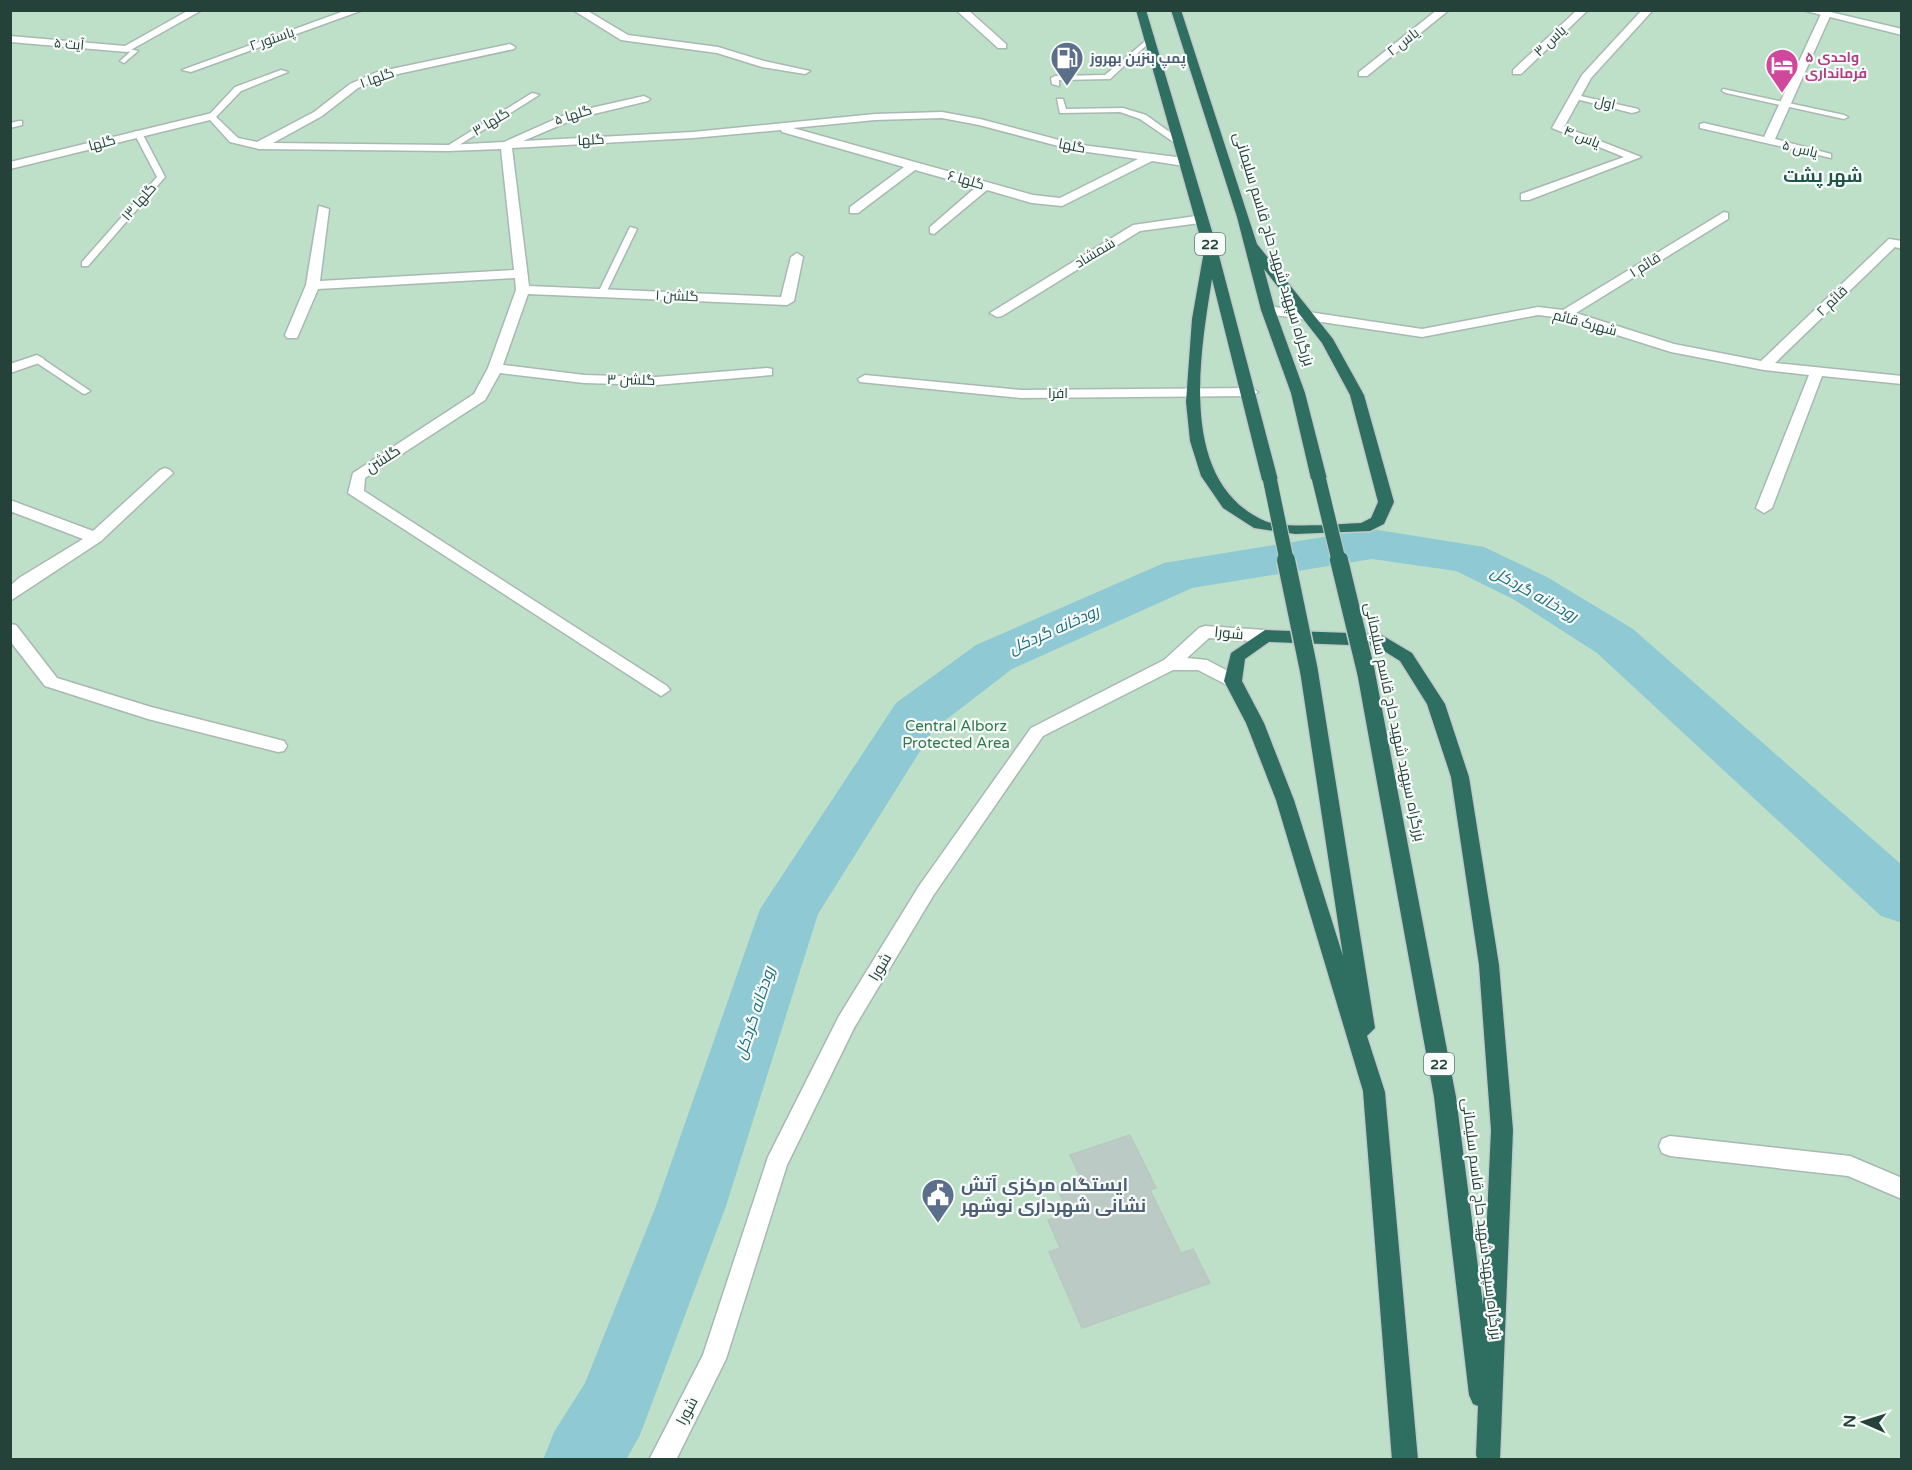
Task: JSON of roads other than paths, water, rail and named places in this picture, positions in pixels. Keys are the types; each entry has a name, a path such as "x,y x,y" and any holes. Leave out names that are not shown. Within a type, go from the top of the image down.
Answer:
{"highway":[{"name":"22","path":"1142,10 1251,392 1309,671 1374,1092 1405,1460"},
{"name":"بزرگراه سپهبد شهید حاج قاسم سلیمانی","path":"1176,10 1250,244 1268,310 1298,393 1366,672 1445,1097 1489,1457"},
{"path":"1211,248 1198,326 1191,392 1193,418 1204,465 1221,498 1241,516 1262,526 1364,528 1378,521 1386,502 1357,395 1328,342 1250,244"},
{"path":"1374,1092 1285,800 1255,723 1233,681 1237,657 1265,636 1380,640 1406,657 1436,704 1460,777 1489,965 1502,1130 1489,1457"}],"street":[{"path":"127,49 197,10"},
{"name":"پاستور ۲","path":"187,70 358,10"},
{"path":"578,10 625,38 718,50 762,64 805,71"},
{"path":"961,10 1002,46"},
{"name":"یاس ۲","path":"1363,74 1444,10"},
{"name":"یاس ۳","path":"1517,72 1583,10"},
{"name":"یاس ۴","path":"1525,197 1635,157 1558,128 1586,77 1648,10"},
{"path":"1807,10 1902,32"},
{"name":"یاس ۵","path":"1826,14 1768,141 1827,156"},
{"name":"آیت ۵","path":"10,39 127,49"},
{"name":"گلها ۱","path":"259,146 318,114 354,86 381,74 510,47"},
{"name":"گلها ۵","path":"506,145 542,125 580,111 644,99"},
{"name":"گلها","path":"10,166 212,116 234,140 259,146 448,148 776,127 876,117 942,115 980,122 1073,147 1184,162"},
{"path":"1704,126 1768,141"},
{"name":"گلها ۶","path":"776,127 1032,199 1062,202 1149,158"},
{"path":"506,145 523,290"},
{"path":"854,210 913,166"},
{"path":"934,230 985,186"},
{"path":"292,335 313,285 323,208"},
{"name":"قائم ۱","path":"1565,314 1724,216"},
{"name":"شمشاد","path":"997,313 1137,228 1203,219"},
{"name":"قائم ۲","path":"1764,366 1893,242 1902,245"},
{"name":"گلشن ۱","path":"523,290 787,301 797,257"},
{"path":"313,285 520,274"},
{"name":"گلشن","path":"523,290 495,368 480,397 358,476 356,493 661,690"},
{"name":"شهرک قائم","path":"1268,310 1422,333 1538,311 1565,314 1671,348 1764,366 1902,380"},
{"path":"10,369 37,359"},
{"name":"گلشن ۳","path":"495,368 584,379 656,381 767,372"},
{"path":"1764,508 1817,372"},
{"name":"افرا","path":"865,379 1021,394 1251,392"},
{"path":"10,596 25,582 95,538 165,473"},
{"path":"10,505 95,538"},
{"path":"10,629 51,682 148,713 278,746"},
{"name":"شورا","path":"662,1460 714,1359 776,1164 846,1022 926,891 1037,732 1170,664 1205,632 1265,636"},
{"path":"1170,664 1201,664 1233,681"},
{"path":"1670,1146 1850,1166 1902,1190"}],"lane":[{"path":"1056,84 1055,78 1107,76 1149,40"},
{"path":"124,61 135,51 127,49"},
{"path":"212,116 238,89 284,72"},
{"path":"1726,91 1844,117"},
{"name":"گلها ۳","path":"448,148 535,95"},
{"name":"اول","path":"1575,96 1635,111"},
{"path":"1060,101 1063,111 1120,110 1143,117 1178,141"},
{"name":"گلها ۱۳","path":"85,264 160,177 138,133"},
{"path":"602,293 633,229"},
{"path":"37,359 85,391"}],"waterway":[{"name":"رودخانه گردکل","path":"582,1460 613,1408 691,1206 790,909 915,716 994,657 1181,574 1372,544 1467,558 1530,588 1615,641 1902,900"}],"place":[{"name":"پمپ بنزین بهروز","path":"1067,87"},
{"name":"۵ واحدی فرمانداری","path":"1782,94"},
{"name":"ایستگاه مرکزی آتش نشانی شهرداری نوشهر","path":"938,1224"}],"district":[{"name":"شهر پشت","path":"1823,176"}],"park label":[{"name":"Central Alborz Protected Area","path":"956,734"}]}
